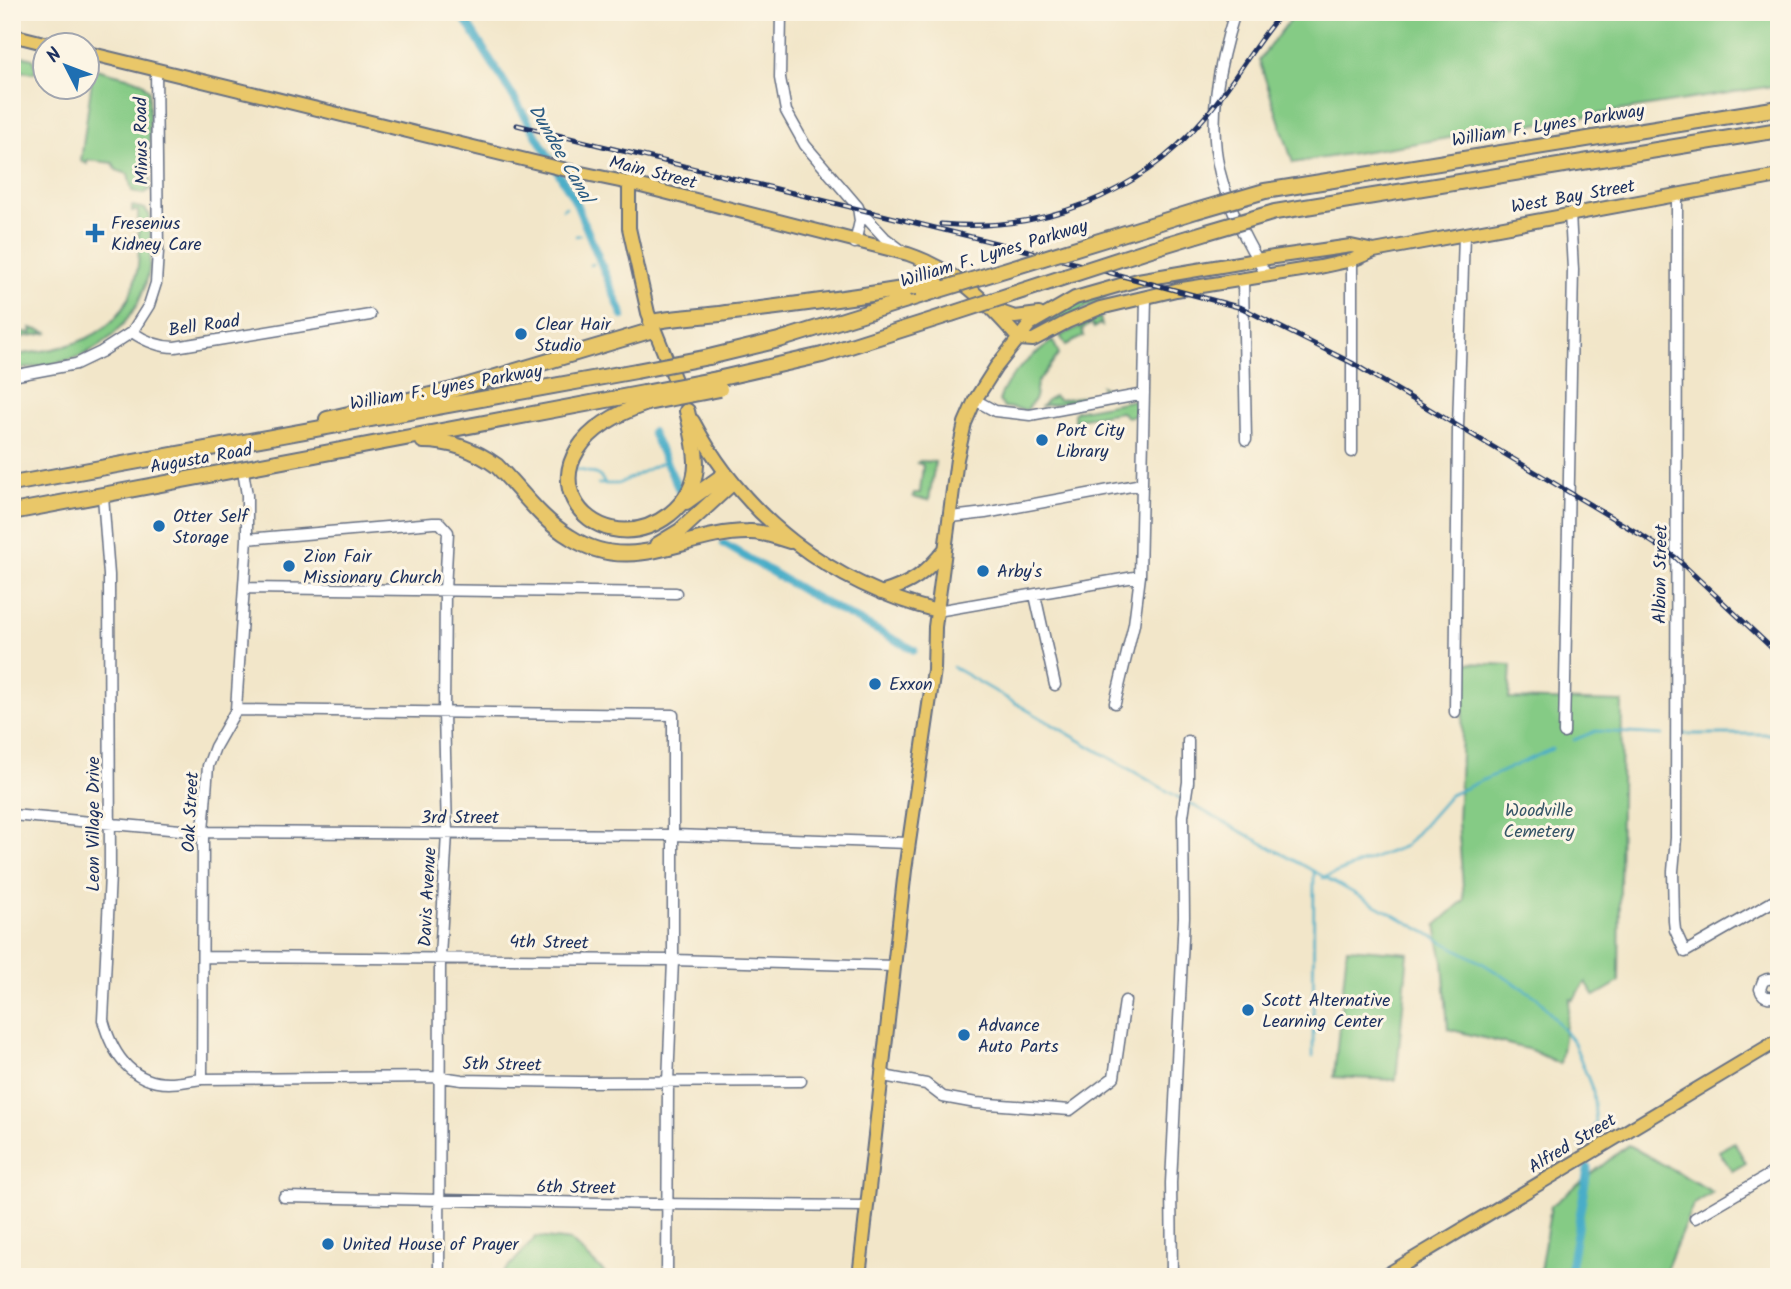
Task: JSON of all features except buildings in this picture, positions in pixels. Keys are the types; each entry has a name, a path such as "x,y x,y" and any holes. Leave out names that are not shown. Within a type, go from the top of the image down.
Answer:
{"highway":[{"name":"William F. Lynes Parkway","path":"222,448 709,357 779,340 987,274 1265,191 1779,108"},
{"path":"397,440 719,384 822,355 1275,212 1779,130"},
{"path":"222,448 317,421 452,390 621,338 651,322 852,297 987,274"},
{"path":"646,398 606,421 585,438 572,458 569,484 575,503 584,513 603,526 636,530 657,523 728,478"},
{"path":"670,514 688,493 696,466 687,411"},
{"path":"397,440 443,442 472,450 497,466 549,521 568,536 593,549 609,553 640,554 737,532 755,532 790,541"},
{"name":"Augusta Road","path":"12,512 243,471 397,440"},
{"name":"Augusta Road","path":"12,484 222,448"},
{"path":"640,554 680,531 728,478"}],"main road":[{"path":"12,35 32,40"},
{"name":"Main Street","path":"102,56 629,183 855,243 908,254 941,267 956,277 1019,339"},
{"name":"West Bay Street","path":"1146,298 1177,290 1243,281 1352,260 1374,251 1779,176"},
{"path":"629,183 629,228 651,322 687,411 728,478 762,516 790,541 831,568 881,593 937,611"},
{"name":"West Bay Street","path":"1046,312 1093,291 1138,280 1351,246 1374,251"},
{"path":"1019,339 1033,340 1084,314 1146,298"},
{"path":"989,307 1016,317 1046,312"},
{"path":"859,1277 894,966 959,447 975,400 996,367 1030,324 1046,312"},
{"path":"881,593 922,575 946,549"},
{"name":"Alfred Street","path":"1383,1277 1779,1040"}],"street":[{"path":"781,12 780,78 786,111 805,145 860,211 885,238 908,254"},
{"path":"1235,12 1219,76 1216,149 1224,187 1267,276"},
{"name":"Minus Road","path":"132,332 149,305 156,283 156,70"},
{"name":"Albion Street","path":"1677,195 1676,825 1673,872 1675,930 1685,952 1779,898"},
{"path":"855,243 860,211"},
{"path":"1564,733 1573,270 1570,214"},
{"path":"1455,712 1458,428 1464,234"},
{"path":"1352,260 1352,452"},
{"path":"1243,281 1246,440"},
{"path":"1115,703 1134,624 1140,576 1146,298"},
{"name":"Bell Road","path":"132,332 164,347 174,347 370,315"},
{"path":"12,376 76,364 132,332"},
{"path":"975,400 995,411 1030,415 1144,394"},
{"name":"Oak Street","path":"202,1079 203,832 208,766 215,747 236,710 247,539 247,495 243,471"},
{"path":"951,517 1142,484"},
{"name":"Leon Village Drive","path":"103,496 109,575 110,824 103,1020 109,1042 121,1062 137,1075 169,1083 202,1079"},
{"name":"Davis Avenue","path":"247,539 440,523 449,532 445,590 444,713 447,833 440,957 439,1277"},
{"path":"937,611 1140,576"},
{"path":"245,588 676,593"},
{"path":"1035,595 1055,685"},
{"path":"236,710 673,715 673,960 668,1082 667,1277"},
{"path":"1172,1277 1171,1183 1184,918 1183,816 1188,782 1188,741"},
{"name":"3rd Street","path":"12,815 203,832 673,835 909,843"},
{"name":"4th Street","path":"204,957 673,960 894,966"},
{"path":"1777,998 1768,998 1760,989 1761,983 1769,978 1776,980 1779,985"},
{"path":"883,1073 889,1077 926,1084 943,1097 976,1103 1070,1110 1114,1077 1125,1000"},
{"name":"5th Street","path":"202,1079 441,1077 462,1080 801,1081"},
{"path":"1695,1218 1779,1169"},
{"name":"6th Street","path":"284,1197 867,1206"}],"green space":[{"path":"1296,12 1779,12 1779,85 1293,163 1259,60"},
{"path":"12,53 32,59 32,73 12,70"},
{"path":"102,71 142,82 149,91 150,189 144,194 132,191 128,174 116,170 113,163 87,160 87,164 81,161 89,102 102,102"},
{"path":"132,206 145,209 150,215 150,260 144,289 131,314 112,336 88,352 55,363 16,368 12,359 14,350 15,355 78,342 96,334 123,308 133,289 139,259 138,211 132,211"},
{"path":"1104,294 1106,297 1033,336 1027,333 1070,306"},
{"path":"1100,317 1102,326 1099,324 1094,328 1091,324 1082,329 1084,336 1066,345 1060,336"},
{"path":"13,324 16,331 32,333 31,328 49,333 15,338 12,337"},
{"path":"1053,341 1059,354 1037,383 1035,398 1027,410 1004,407 999,401 1007,383 1029,360"},
{"path":"1101,386 1108,390 1107,396 1042,406 1054,396 1059,400 1103,393"},
{"path":"1134,400 1139,404 1139,412 1136,415 1127,417 1121,412 1077,419 1077,424 1074,423 1076,411"},
{"path":"935,462 929,500 913,496 914,493 920,493 923,465 917,463"},
{"name":"Woodville Cemetery","path":"1465,663 1511,665 1509,699 1622,702 1619,982 1595,996 1586,982 1573,1000 1570,999 1560,1064 1531,1050 1448,1029 1443,962 1436,925 1464,900 1458,822"},
{"path":"1347,948 1408,953 1396,1080 1334,1077"},
{"path":"1734,1142 1746,1163 1732,1171 1719,1151"},
{"path":"1628,1145 1713,1192 1693,1205 1663,1277 1539,1277 1551,1206"},
{"path":"536,1237 571,1241 609,1277 500,1277"}],"waterway":[{"name":"Dundee Canal","path":"460,12 575,201 623,316"},
{"path":"576,236 580,235"},
{"name":"Dundee Canal","path":"652,432 681,494"},
{"path":"598,484 618,484 665,461"},
{"path":"575,469 596,475 604,483"},
{"name":"Dundee Canal","path":"724,544 807,593 914,650"},
{"path":"953,667 1181,799"},
{"path":"1574,740 1596,731 1663,735"},
{"path":"1683,734 1779,734"},
{"path":"1323,878 1405,846 1450,795 1552,749"},
{"path":"1187,802 1482,963 1538,998 1574,1043 1593,1091 1596,1123 1581,1144 1581,1149"},
{"path":"1313,1057 1314,873"},
{"path":"1569,1277 1588,1167"}],"railway":[{"path":"961,12 961,17"},
{"path":"941,224 1015,222 1050,215 1085,204 1149,169 1177,146 1203,119 1282,12"},
{"path":"517,125 1029,251 1242,308 1352,363 1641,535 1675,557 1779,655"}],"place":[{"name":"Fresenius Kidney Care","path":"95,233"},
{"name":"Clear Hair Studio","path":"521,334"},
{"name":"Port City Library","path":"1042,440"},
{"name":"Otter Self Storage","path":"159,526"},
{"name":"Zion Fair Missionary Church","path":"289,566"},
{"name":"Arby's","path":"983,571"},
{"name":"Exxon","path":"875,684"},
{"name":"Scott Alternative Learning Center","path":"1248,1010"},
{"name":"Advance Auto Parts","path":"964,1035"},
{"name":"United House of Prayer","path":"328,1244"}]}
